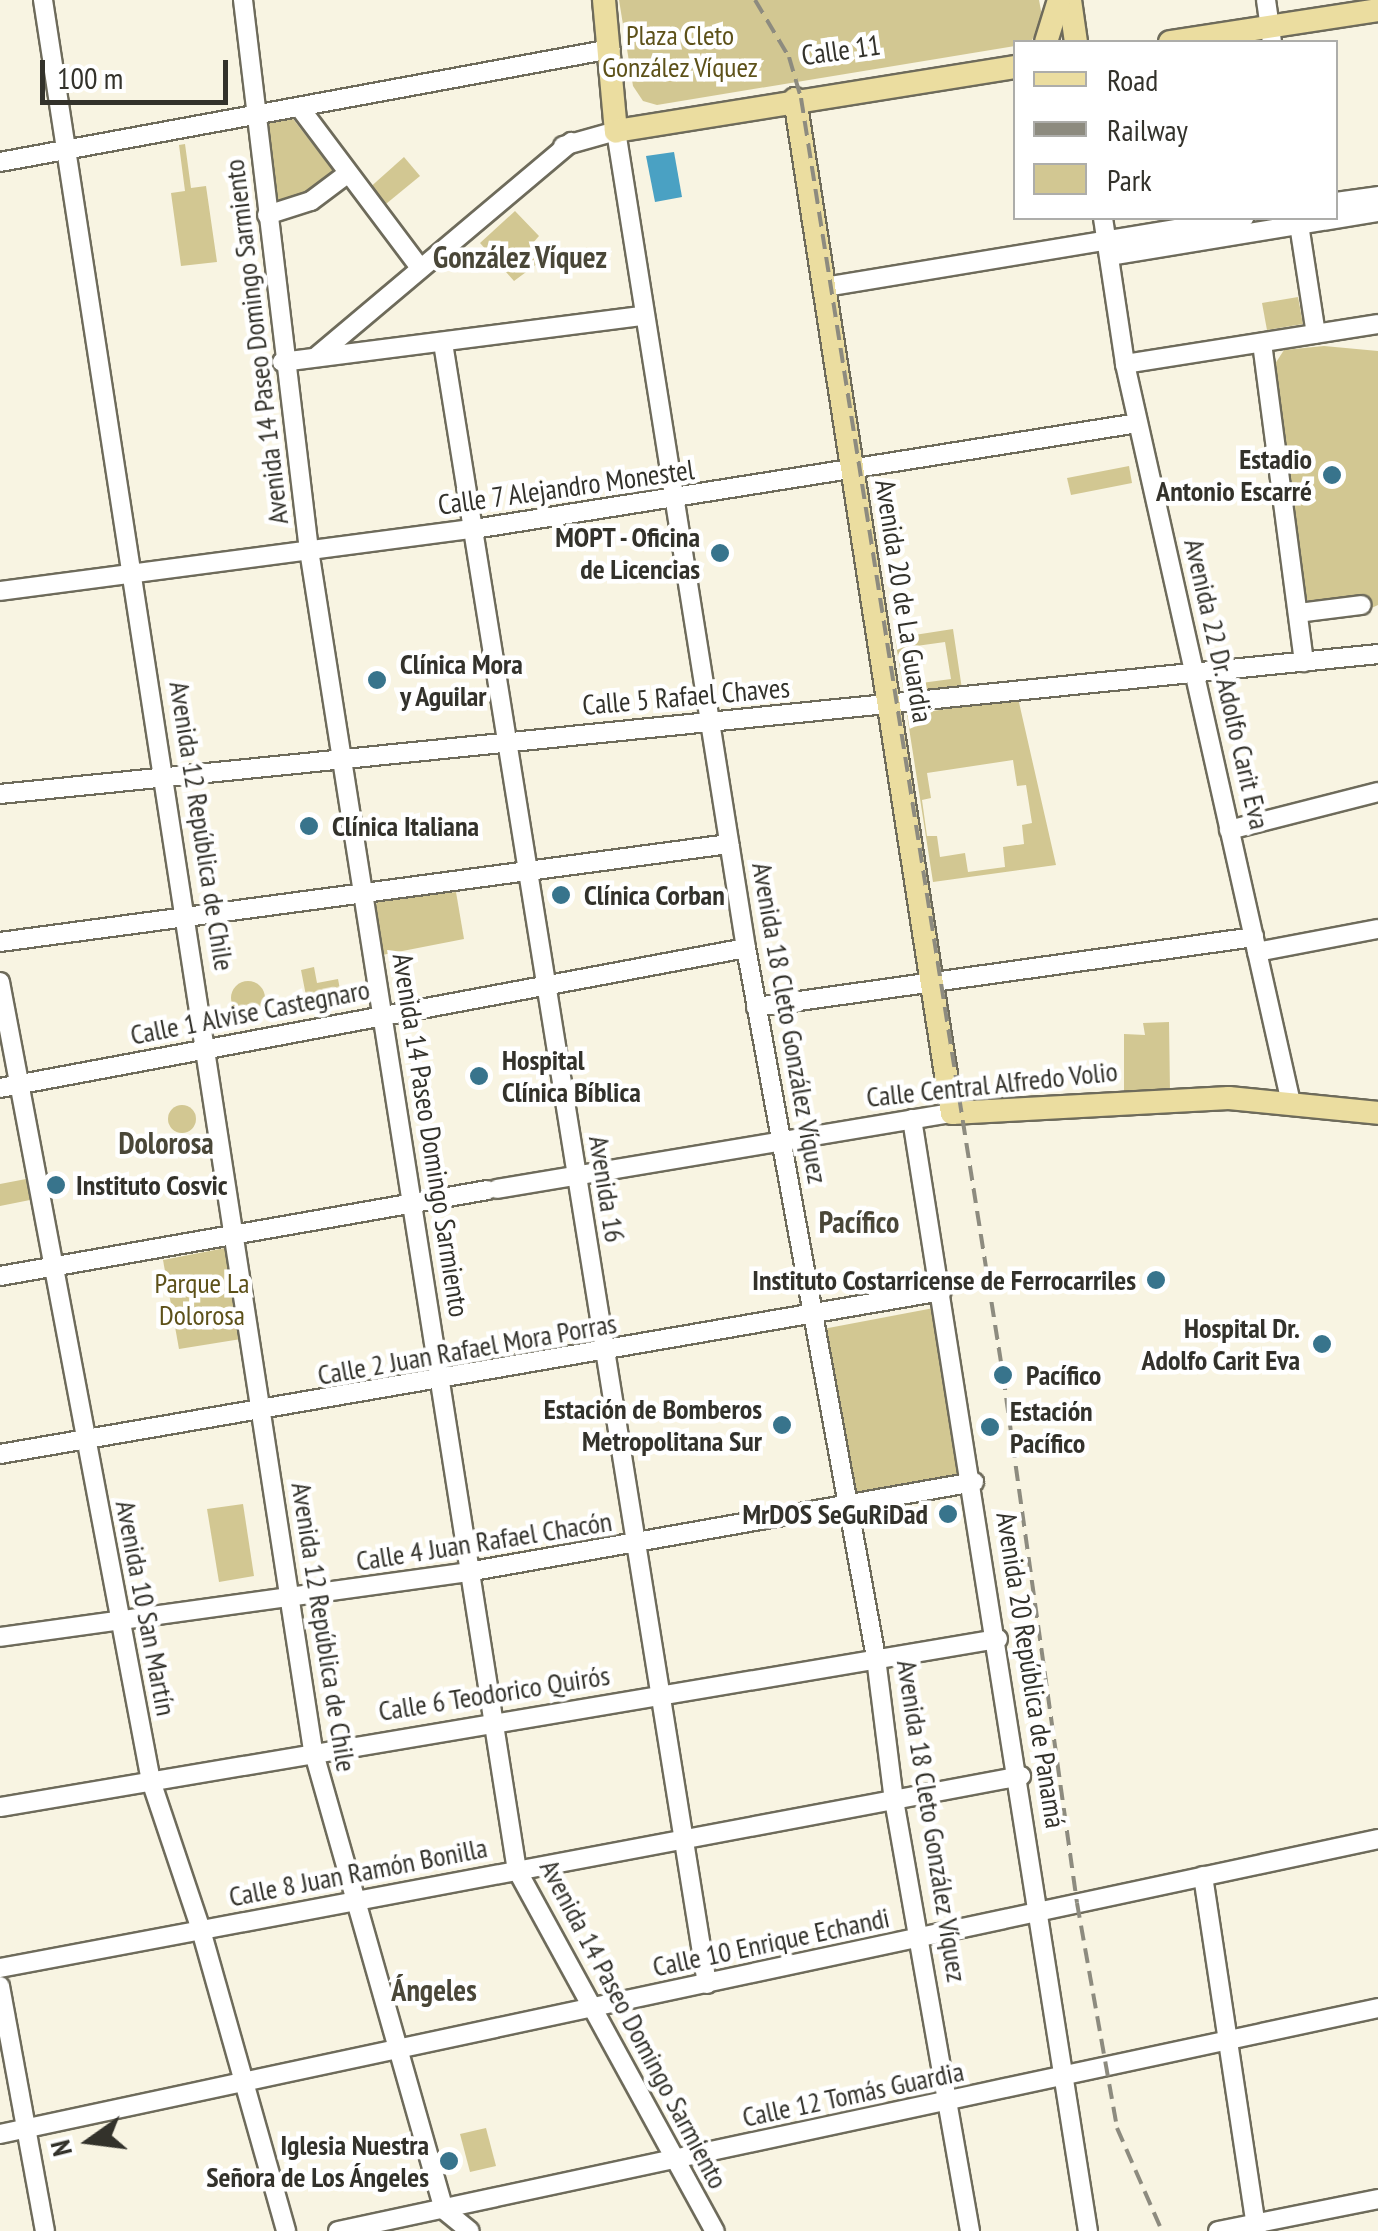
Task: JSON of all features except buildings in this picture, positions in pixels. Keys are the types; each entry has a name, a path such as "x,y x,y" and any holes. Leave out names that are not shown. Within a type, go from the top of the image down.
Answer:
{"main road":[{"name":"Avenida 18 Cleto González Víquez","path":"604,0 612,49 616,124"},
{"path":"1047,40 1060,0"},
{"path":"1058,40 1060,0"},
{"path":"1070,0 1076,40"},
{"path":"1199,40 1271,35 1378,10"},
{"name":"Calle 11","path":"616,124 1013,57"},
{"name":"Calle 11","path":"795,93 1013,67"},
{"name":"Avenida 20 de La Guardia","path":"795,93 952,1114"},
{"name":"Calle Central Alfredo Volio","path":"952,1114 1172,1099 1291,1103 1378,1113"}],"street":[{"name":"Avenida 12 República de Chile","path":"43,0 188,915 313,1750 353,1902 444,2210"},
{"name":"Avenida 14 Paseo Domingo Sarmiento","path":"244,0 282,362 309,550 473,1571 491,1721 517,1870 715,2231"},
{"path":"1266,0 1271,35"},
{"path":"0,162 612,49"},
{"path":"300,108 420,268"},
{"path":"316,357 564,146 616,124"},
{"name":"Avenida 18 Cleto González Víquez","path":"616,124 728,844 845,1506 876,1658 894,1800 970,2231"},
{"path":"266,215 311,201 347,174"},
{"path":"1338,202 1378,196"},
{"path":"1338,216 1378,212"},
{"name":"Avenida 22 Dr. Adolfo Carit Eva","path":"1103,220 1125,364 1291,1103"},
{"path":"1107,248 1235,220"},
{"path":"825,287 1298,221 1316,334"},
{"path":"282,362 643,316"},
{"path":"1125,364 1378,324"},
{"name":"Avenida 16","path":"444,343 706,1984"},
{"path":"1262,343 1304,662"},
{"name":"Calle 7 Alejandro Monestel","path":"0,591 672,499 1138,423"},
{"path":"1298,613 1361,605"},
{"name":"Calle 5 Rafael Chaves","path":"0,794 167,781 709,720 1378,654"},
{"path":"1229,830 1378,792"},
{"path":"0,942 728,844"},
{"path":"756,1007 1378,930"},
{"name":"Calle 1 Alvise Castegnaro","path":"9,1086 546,982 746,948"},
{"name":"Avenida 10 San Martín","path":"0,982 9,1086 54,1267 151,1781 202,1930 286,2231"},
{"name":"Calle Central Alfredo Volio","path":"0,1276 236,1237 577,1173 952,1114"},
{"name":"Avenida 20 República de Panamá","path":"912,1118 1021,1776 1088,2231"},
{"name":"Calle 2 Juan Rafael Mora Porras","path":"0,1454 262,1414 942,1292"},
{"name":"Calle 4 Juan Rafael Chacón","path":"0,1637 291,1600 635,1544 974,1482"},
{"name":"Calle 6 Teodorico Quirós","path":"0,1807 313,1750 998,1638"},
{"name":"Calle 8 Juan Ramón Bonilla","path":"0,1968 1021,1776"},
{"name":"Calle 10 Enrique Echandi","path":"0,2134 1378,1841"},
{"path":"1203,1876 1256,2227"},
{"path":"0,1986 46,2231"},
{"name":"Calle 12 Tomás Guardia","path":"338,2231 1378,2008"},
{"path":"1218,2231 1256,2227 1378,2199"},
{"path":"444,2210 470,2231"}],"green space":[{"name":"Plaza Cleto González Víquez","path":"619,0 1039,0 1043,21 1032,40 1013,40 1013,46 657,105 643,101 633,86"},
{"path":"290,115 335,173 305,194 273,201 263,121"},
{"path":"185,144 191,188 206,186 217,262 181,266 171,193 185,191 179,145"},
{"path":"404,157 420,176 381,208 367,190"},
{"path":"515,211 539,236 532,244 545,258 514,281 480,243"},
{"path":"1298,297 1303,324 1267,330 1262,303"},
{"name":"Estadio Antonio Escarré","path":"1324,346 1378,351 1378,605 1363,612 1303,599 1273,367 1284,350"},
{"path":"1129,466 1132,483 1071,495 1067,478"},
{"path":"953,629 962,689 904,694 895,638","holes":["945,642 951,679 914,684 909,647"]},
{"path":"1018,698 1056,865 933,882 907,715","holes":["1013,760 1017,786 1026,785 1032,823 1022,825 1024,844 1003,847 1005,867 968,872 965,853 940,857 937,836 927,836 922,800 931,798 927,773"]},
{"path":"456,892 464,939 382,955 373,909 379,900"},
{"path":"314,967 317,983 338,979 342,1000 308,1006 301,970"},
{"path":"248,981 260,986 265,998 260,1010 248,1015 236,1010 231,998 236,986"},
{"path":"1169,1022 1170,1091 1124,1092 1124,1034 1145,1035 1143,1023"},
{"path":"182,1105 192,1109 196,1119 192,1129 182,1133 172,1129 168,1119 172,1109"},
{"path":"26,1179 30,1200 0,1206 0,1184"},
{"name":"Parque La Dolorosa","path":"225,1248 241,1339 179,1349 163,1260"},
{"path":"939,1307 967,1477 851,1497 823,1329"},
{"path":"243,1504 254,1576 219,1582 207,1509"},
{"path":"486,2128 496,2166 470,2172 460,2134"}],"water":[{"path":"674,152 682,197 655,202 646,156"}],"railway":[{"path":"755,0 789,57 801,98 1003,1375 1077,1903 1117,2128 1162,2231"}],"place":[{"name":"Estadio Antonio Escarré","path":"1332,475"},
{"name":"MOPT - Oficina de Licencias","path":"720,553"},
{"name":"Clínica Mora y Aguilar","path":"377,680"},
{"name":"Clínica Italiana","path":"309,826"},
{"name":"Clínica Corban","path":"561,895"},
{"name":"Hospital Clínica Bíblica","path":"479,1076"},
{"name":"Instituto Cosvic","path":"56,1185"},
{"name":"Instituto Costarricense de Ferrocarriles","path":"1156,1280"},
{"name":"Hospital Dr. Adolfo Carit Eva","path":"1322,1344"},
{"name":"Pacífico","path":"1003,1375"},
{"name":"Estación de Bomberos Metropolitana Sur","path":"782,1425"},
{"name":"Estación Pacífico","path":"990,1427"},
{"name":"MrDOS SeGuRiDad","path":"948,1514"},
{"name":"Iglesia Nuestra Señora de Los Ángeles","path":"449,2161"}],"district":[{"name":"González Víquez","path":"520,257"},
{"name":"Dolorosa","path":"166,1143"},
{"name":"Pacífico","path":"859,1222"},
{"name":"Ángeles","path":"434,1990"}]}
